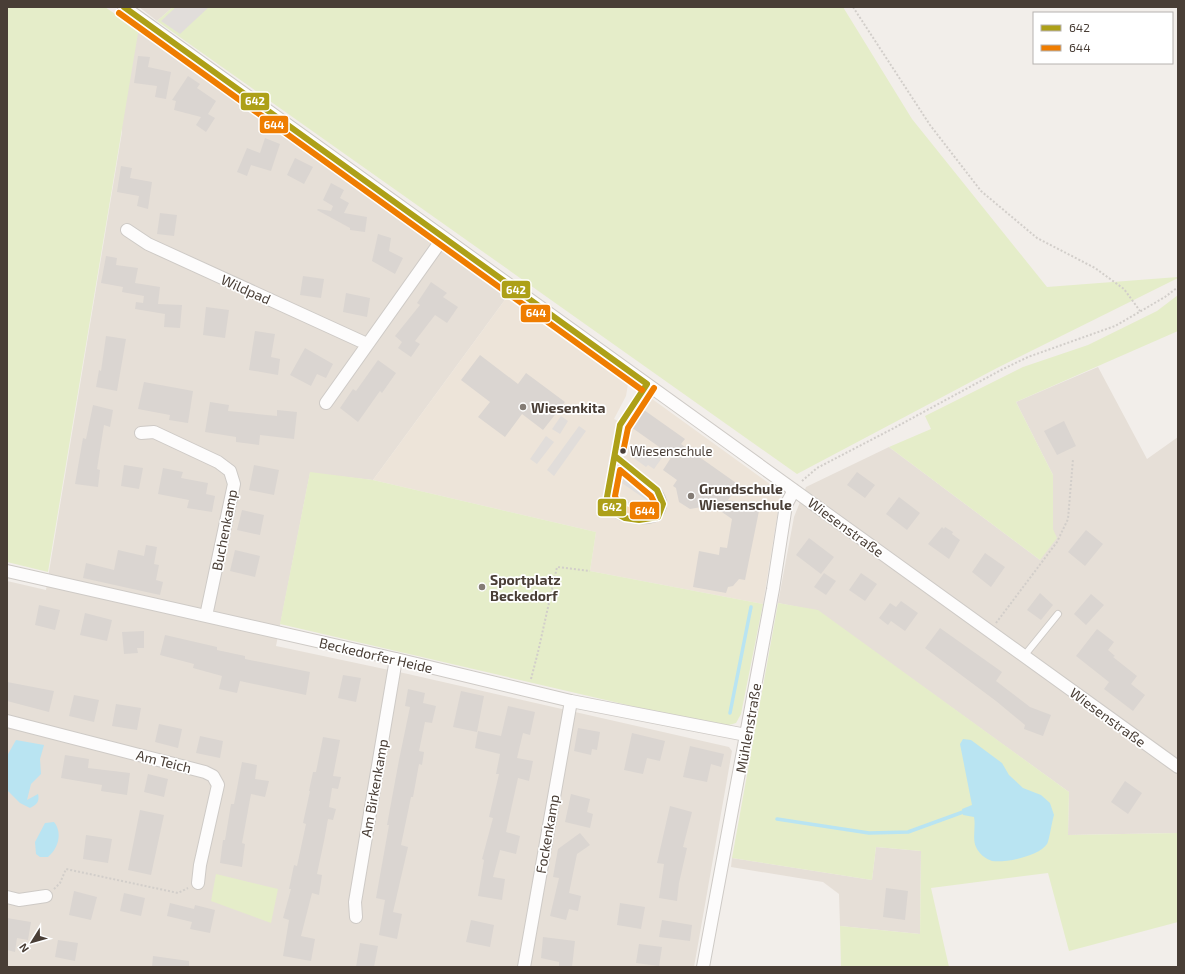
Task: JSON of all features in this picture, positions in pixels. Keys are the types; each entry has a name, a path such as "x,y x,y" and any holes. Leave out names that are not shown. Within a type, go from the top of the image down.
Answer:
{"street":[{"name":"Wiesenstraße","path":"124,7 1178,767"},
{"name":"Wildpad","path":"127,230 148,244 368,344"},
{"path":"326,402 444,238"},
{"name":"Buchenkamp","path":"141,433 154,432 218,462 230,471 234,484 206,616"},
{"name":"Mühlenstraße","path":"703,967 773,589 786,505 794,490"},
{"name":"Beckedorfer Heide","path":"7,570 396,659 571,701 746,736"},
{"name":"Am Birkenkamp","path":"356,916 355,902 396,659"},
{"name":"Fockenkamp","path":"524,967 571,701"},
{"name":"Am Teich","path":"7,721 205,772 212,776 218,785 200,865 198,883"},
{"path":"7,897 19,900 46,896"}],"lane":[{"path":"615,456 657,490 663,497 664,505 658,517 645,521 625,518 616,514 610,508 607,497 620,425 647,384"},
{"path":"1024,656 1058,614"}],"path":[{"path":"853,7 930,125 981,191 1037,238 1095,268 1124,289 1140,311"},
{"path":"794,490 817,468 1001,370 1028,357 1115,326 1178,288"},
{"path":"990,631 1057,542 1068,519 1073,459"},
{"path":"527,690 538,652 557,567 590,571"},
{"path":"46,896 60,883 66,869 178,893 198,883"}],"shaded area":[{"path":"139,7 173,7 157,21"},
{"path":"176,7 209,7 180,34 161,21"},
{"path":"138,30 507,297 373,480 310,473 276,646 408,674 729,747 732,751 694,967 7,967 7,581 46,590"},
{"path":"507,297 628,384 626,396 614,419 625,424 642,400 648,396 781,492 763,604 590,571 596,532 373,480"},
{"path":"1098,367 1147,459 1178,437 1178,833 1068,835 1069,792 818,611 778,603 794,517 806,487 889,447 1040,560 1053,529 1053,475 1016,402"},
{"path":"561,416 568,421 560,434 552,429"},
{"path":"579,426 586,431 554,476 547,470"},
{"path":"546,436 554,442 537,464 530,459"},
{"path":"637,448 651,458 657,450 664,455 654,469 648,465 646,467 631,456"},
{"path":"621,472 653,494 648,501 616,479"},
{"path":"624,500 649,511 646,518 621,506"},
{"path":"876,847 921,851 920,934 840,926 839,894 823,882 731,867 732,858 872,880"}],"green space":[{"path":"7,7 105,7 138,30 48,572 7,562"},
{"path":"173,7 843,7 912,119 1047,287 1178,278 997,368 797,474 157,21"},
{"path":"1178,295 1178,331 1016,402 1053,475 1053,529 1057,538 1040,560 889,447 931,429 925,416 1023,367 1088,345 1157,311"},
{"name":"Sportplatz Beckedorf","path":"310,472 373,480 596,532 590,571 763,604 741,714 736,723 722,727 280,624"},
{"path":"778,603 818,610 1069,792 1068,835 1178,833 1178,922 1069,951 1048,873 931,888 949,967 841,967 840,926 920,934 921,851 876,847 872,880 732,858"},
{"path":"216,874 278,889 271,923 211,901"}],"water":[{"path":"963,739 971,740 1002,763 1009,775 1023,788 1041,795 1050,803 1054,815 1048,842 1043,848 1022,858 1005,861 992,861 979,852 974,840 974,817 963,815 962,809 972,805 960,744"},
{"path":"16,740 44,745 40,759 41,774 31,784 27,800 38,794 38,801 30,808 20,803 7,790 7,756"},
{"path":"54,822 57,826 59,836 57,845 48,857 40,857 36,854 35,842 45,823"}],"building":[{"path":"138,56 150,57 148,67 171,72 166,99 155,97 157,86 134,83"},
{"path":"188,76 200,84 197,88 216,101 208,114 215,118 206,132 196,125 201,117 174,110 176,101 172,100"},
{"path":"265,138 280,144 271,171 251,165 247,176 237,172 247,148 260,153"},
{"path":"295,158 313,167 304,184 287,175"},
{"path":"121,166 132,168 130,178 152,182 148,209 137,206 139,196 117,192"},
{"path":"331,183 344,190 340,198 349,203 344,213 367,217 365,232 350,230 350,228 317,210 331,211 333,206 323,200"},
{"path":"160,213 177,215 174,236 157,234"},
{"path":"378,234 391,238 389,251 403,258 395,274 372,261"},
{"path":"106,256 117,258 116,265 138,268 135,283 160,287 158,304 182,305 180,328 164,327 165,314 135,309 136,302 143,303 144,296 122,292 123,287 101,283"},
{"path":"303,276 324,279 321,298 300,295"},
{"path":"431,282 447,293 443,297 458,307 447,323 435,315 415,341 420,344 411,357 398,348 402,342 395,336 420,305 417,303"},
{"path":"346,293 370,298 367,317 343,312"},
{"path":"206,307 229,310 225,338 203,335"},
{"path":"255,331 275,334 271,357 280,359 278,375 249,370"},
{"path":"106,336 126,339 117,391 96,387 99,370 101,371"},
{"path":"305,348 333,364 326,378 317,374 311,386 290,375"},
{"path":"480,355 518,384 526,373 565,402 543,430 522,414 505,437 478,417 490,402 461,380"},
{"path":"378,360 396,373 382,393 380,391 358,422 340,408 353,389 356,391"},
{"path":"144,382 193,391 188,423 169,420 170,415 138,409"},
{"path":"210,402 229,405 228,411 277,416 277,410 297,412 294,439 260,435 259,445 236,442 236,437 205,432"},
{"path":"93,405 113,410 110,427 104,425 97,469 100,470 98,487 75,484 83,438 86,439"},
{"path":"644,410 685,439 681,444 739,485 728,500 760,506 745,580 739,579 733,586 728,587 726,593 693,587 699,551 719,555 720,547 727,548 732,519 709,503 707,506 690,509 679,502 676,488 673,486 677,480 663,470 672,456 631,427"},
{"path":"1064,421 1076,446 1057,455 1044,431"},
{"path":"124,465 143,468 139,489 121,486"},
{"path":"254,465 279,470 274,495 249,490"},
{"path":"163,468 183,472 181,478 208,483 206,494 215,496 212,512 187,508 189,500 158,494"},
{"path":"857,472 875,485 865,498 847,485"},
{"path":"899,497 920,513 907,530 886,514"},
{"path":"242,510 264,515 260,535 237,530"},
{"path":"942,527 944,529 945,527 953,532 952,534 960,540 949,559 928,544"},
{"path":"1086,530 1103,544 1085,566 1068,552"},
{"path":"809,538 834,557 821,574 796,555"},
{"path":"146,545 157,547 154,564 159,565 156,580 163,582 160,595 83,578 86,563 114,570 118,550 144,556"},
{"path":"235,550 260,556 255,577 230,571"},
{"path":"985,553 1005,567 991,587 972,572"},
{"path":"824,573 836,581 826,595 814,587"},
{"path":"861,573 877,584 865,601 849,590"},
{"path":"1040,593 1053,605 1041,620 1027,610"},
{"path":"1091,594 1104,605 1086,625 1074,614"},
{"path":"901,601 918,613 905,631 891,621 888,625 879,618 890,603 896,607"},
{"path":"39,605 60,610 55,630 35,625"},
{"path":"85,613 112,620 107,641 80,635"},
{"path":"940,628 1002,672 996,681 1030,707 1051,715 1043,736 1024,729 1025,725 996,701 925,648"},
{"path":"1097,629 1114,642 1108,650 1115,656 1113,657 1137,676 1131,684 1145,695 1133,711 1104,689 1109,682 1076,656"},
{"path":"144,631 144,648 137,648 138,653 124,654 122,632"},
{"path":"165,635 217,647 217,650 245,656 245,659 310,672 306,695 240,681 237,693 219,689 222,676 193,668 194,664 160,655"},
{"path":"343,675 361,678 356,702 338,698"},
{"path":"7,682 54,691 49,712 7,701"},
{"path":"408,689 425,693 423,703 436,706 432,723 425,722 419,751 424,752 422,765 419,764 413,797 411,797 401,845 408,847 393,912 402,914 397,939 379,935 385,900 376,898 389,825 387,825 410,707 405,706"},
{"path":"461,691 484,696 477,732 453,727"},
{"path":"74,695 99,700 94,722 69,716"},
{"path":"116,704 141,708 137,730 112,726"},
{"path":"508,706 535,712 530,735 523,733 517,758 533,761 529,781 518,778 506,832 520,836 516,854 500,850 493,877 505,879 502,900 478,896 484,860 482,859 493,818 489,817 499,774 496,774 500,754 475,748 478,731 501,736"},
{"path":"159,724 182,729 178,748 155,742"},
{"path":"578,728 600,732 597,750 592,749 591,755 574,751"},
{"path":"632,733 665,741 660,761 647,758 643,774 624,770"},
{"path":"200,736 223,741 220,758 196,753"},
{"path":"323,737 340,740 333,776 341,777 338,789 332,788 329,807 336,809 333,820 328,819 317,874 322,875 319,895 312,893 301,936 315,939 311,961 283,956 289,920 283,918 291,889 289,889 294,865 297,866 306,824 303,823 309,791 313,772 316,772"},
{"path":"690,746 724,754 721,767 711,764 707,782 683,777"},
{"path":"65,755 89,759 88,768 130,773 127,795 101,791 102,785 61,778"},
{"path":"242,762 257,765 255,779 269,781 265,797 251,794 242,843 245,844 242,867 220,863 223,840 225,840 231,804 234,804"},
{"path":"148,774 168,779 164,797 144,792"},
{"path":"1125,781 1142,793 1128,814 1111,802"},
{"path":"571,794 590,799 587,812 593,814 590,828 565,822"},
{"path":"670,806 692,812 683,847 687,848 679,883 677,901 659,898 664,864 657,863"},
{"path":"140,810 164,815 151,875 128,870"},
{"path":"580,833 590,845 577,854 569,893 581,896 578,911 569,909 566,920 550,916 559,878 553,877 558,849"},
{"path":"86,835 112,839 108,863 83,859"},
{"path":"886,888 908,891 905,920 883,917"},
{"path":"74,891 97,897 91,920 69,915"},
{"path":"124,893 145,898 141,916 120,911"},
{"path":"170,903 194,909 195,905 215,910 210,933 190,929 192,922 167,916"},
{"path":"620,903 645,907 641,929 617,925"},
{"path":"7,918 31,922 28,940 17,938 15,952 7,950"},
{"path":"471,920 494,925 490,947 466,942"},
{"path":"662,920 692,925 690,941 659,937"},
{"path":"543,937 575,941 572,967 559,967 559,962 541,958"},
{"path":"58,940 78,943 75,961 55,957"},
{"path":"360,943 378,946 374,967 356,967"},
{"path":"639,944 662,947 659,966 636,963"},
{"path":"153,956 189,961 189,967 152,967"}],"waterway":[{"path":"730,713 751,607"},
{"path":"777,819 869,833 908,832 963,812"}],"transit line":[{"name":"642","path":"124,7 647,384"},
{"name":"644","path":"119,13 642,390"},
{"name":"642","path":"615,456 657,490 663,504 658,517 639,520 625,518 614,512 607,497 620,425 647,384"},
{"name":"644","path":"623,452 628,428 654,388"},
{"name":"644","path":"620,470 651,496 655,504 653,510 633,512 619,506 615,496 620,470"}],"place":[{"name":"Wiesenkita","path":"523,407"},
{"name":"Wiesenschule","path":"623,451"},
{"name":"Grundschule Wiesenschule","path":"691,496"},
{"name":"Sportplatz Beckedorf","path":"482,587"}]}
